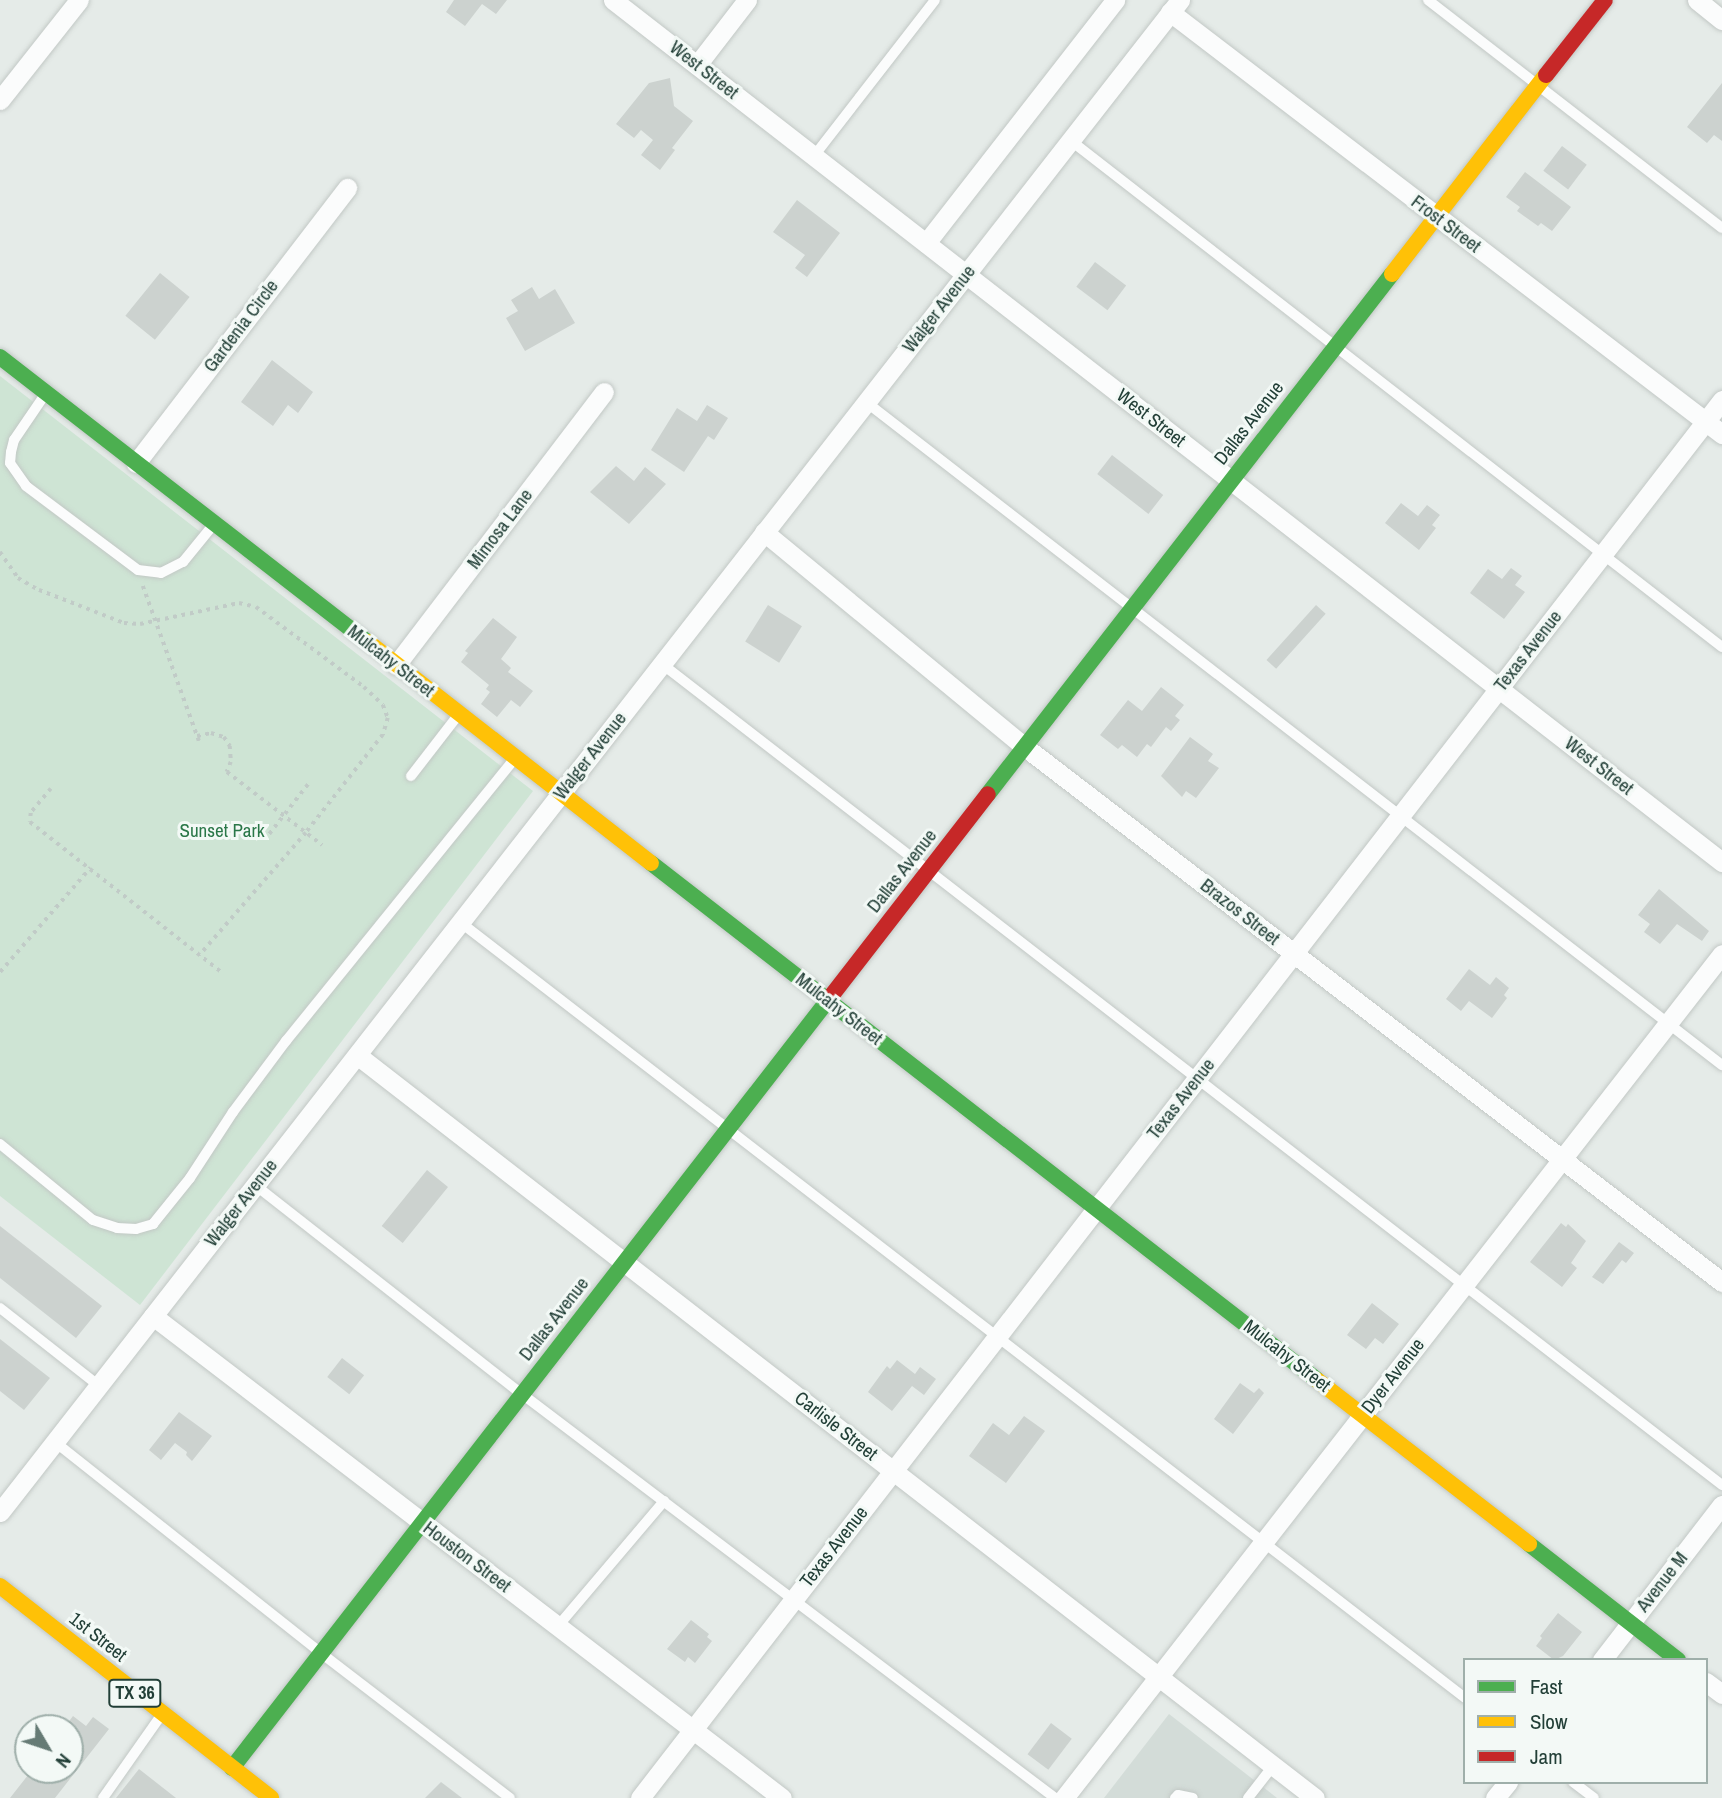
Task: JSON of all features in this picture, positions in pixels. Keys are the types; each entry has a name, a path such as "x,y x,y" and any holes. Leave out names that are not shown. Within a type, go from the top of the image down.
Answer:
{"street":[{"path":"0,100 79,0"},
{"name":"West Street","path":"614,0 1722,862"},
{"path":"697,65 747,0"},
{"path":"926,243 1115,0"},
{"name":"Dallas Avenue","path":"232,1768 1605,0"},
{"path":"1697,0 1722,20"},
{"name":"Walger Avenue","path":"0,1512 1175,6"},
{"name":"Frost Street","path":"1175,6 1437,217 1722,434"},
{"name":"Gardenia Circle","path":"136,463 346,188"},
{"name":"Mulcahy Street","path":"0,357 1675,1658"},
{"name":"Mimosa Lane","path":"396,665 604,392"},
{"name":"Texas Avenue","path":"640,1798 1722,400"},
{"name":"Brazos Street","path":"764,532 1025,747 1722,1282"},
{"name":"Dyer Avenue","path":"1064,1798 1722,954"},
{"name":"Carlisle Street","path":"357,1055 1315,1798"},
{"name":"Houston Street","path":"153,1316 782,1798"},
{"name":"Avenue M","path":"1604,1658 1722,1505"},
{"name":"1st Street","path":"0,1586 271,1798"},
{"path":"1495,1798 1506,1784"}],"lane":[{"path":"814,156 934,0"},
{"path":"1428,0 1722,228"},
{"path":"1070,140 1722,647"},
{"path":"46,393 14,440 10,463 26,486 138,570 161,573 183,562 215,524"},
{"path":"866,402 1722,1065"},
{"path":"662,664 927,873 1722,1485"},
{"path":"411,776 459,714"},
{"path":"0,1144 93,1220 117,1228 136,1229 153,1224 190,1178 233,1112 286,1041 516,757"},
{"path":"460,922 1463,1696"},
{"path":"255,1185 522,1394 1055,1798"},
{"path":"0,1308 99,1386"},
{"path":"55,1442 321,1653 510,1798"},
{"path":"558,1626 664,1501"},
{"path":"103,1798 162,1714"},
{"path":"1248,1798 1273,1766"},
{"path":"1576,1784 1594,1798"},
{"path":"1175,1798 1178,1795 1192,1798"}],"path":[{"path":"0,552 18,578 39,590 124,623 140,624 239,603 256,607 364,687 383,705 388,718 383,735 306,833 200,955"},
{"path":"138,570 198,739 211,733 224,737 230,754 227,772 322,845"},
{"path":"269,834 308,784"},
{"path":"51,789 31,813 30,822 224,974"},
{"path":"0,972 90,868"}],"shaded area":[{"path":"1169,1714 1277,1798 1104,1798"}],"green space":[{"name":"Sunset Park","path":"0,376 533,791 140,1305 0,1196"}],"building":[{"path":"454,0 507,0 496,14 482,4 465,26 446,12"},
{"path":"670,78 674,106 693,121 672,148 675,150 660,170 641,155 653,140 641,130 634,138 616,124 649,83"},
{"path":"1722,83 1722,141 1714,135 1707,143 1687,127"},
{"path":"1562,146 1587,165 1568,189 1543,171"},
{"path":"1525,172 1571,207 1552,231 1541,223 1538,226 1517,211 1520,207 1506,197"},
{"path":"797,200 840,233 807,277 795,268 805,255 773,232"},
{"path":"1095,262 1126,285 1107,310 1076,287"},
{"path":"160,273 190,297 155,340 125,316"},
{"path":"532,287 539,299 555,289 575,323 525,351 506,318 518,311 511,300"},
{"path":"272,360 313,392 298,413 288,405 273,426 241,402"},
{"path":"707,405 728,418 714,440 708,436 684,472 651,450 677,408 697,421"},
{"path":"1112,455 1163,495 1148,514 1097,474"},
{"path":"616,466 634,481 645,467 666,484 629,524 590,492"},
{"path":"1401,503 1418,516 1427,505 1440,515 1432,525 1436,528 1419,550 1385,523"},
{"path":"1511,568 1522,576 1515,585 1525,592 1504,619 1470,593 1488,569 1502,579"},
{"path":"768,605 802,626 779,663 745,641"},
{"path":"1316,605 1326,614 1276,669 1266,660"},
{"path":"493,618 517,637 501,659 511,668 508,672 533,691 520,707 511,700 497,717 481,704 490,692 486,689 489,685 461,662 468,653 465,651"},
{"path":"1161,687 1184,705 1175,716 1180,720 1171,731 1166,727 1151,747 1147,744 1137,757 1122,745 1118,749 1100,735 1128,700 1142,711"},
{"path":"1190,737 1213,754 1208,761 1219,768 1196,798 1186,791 1182,797 1161,776"},
{"path":"1659,889 1709,931 1702,941 1677,924 1660,944 1644,932 1650,924 1638,915"},
{"path":"1469,969 1490,985 1496,977 1509,988 1504,995 1507,998 1492,1018 1469,1001 1461,1011 1446,999"},
{"path":"427,1170 448,1187 403,1243 382,1226"},
{"path":"1561,1223 1566,1227 1568,1224 1586,1241 1571,1263 1577,1268 1562,1287 1530,1262"},
{"path":"0,1226 102,1306 76,1338 0,1278"},
{"path":"1619,1242 1634,1253 1626,1263 1622,1260 1603,1284 1592,1277"},
{"path":"1372,1303 1399,1324 1383,1344 1375,1338 1366,1349 1347,1335"},
{"path":"0,1339 50,1378 24,1410 0,1391"},
{"path":"342,1358 364,1375 349,1394 327,1377"},
{"path":"897,1360 915,1374 920,1367 936,1379 924,1395 912,1386 892,1411 868,1392 887,1366 890,1369"},
{"path":"1240,1383 1254,1393 1259,1388 1264,1393 1233,1434 1214,1419"},
{"path":"179,1412 212,1436 192,1461 186,1455 187,1452 175,1443 161,1460 149,1450"},
{"path":"1024,1416 1045,1431 1006,1483 969,1456 993,1423 1009,1435"},
{"path":"1558,1613 1582,1632 1558,1658 1551,1658 1536,1646 1542,1638 1540,1636"},
{"path":"691,1620 709,1634 707,1637 712,1641 695,1663 688,1657 685,1662 667,1649"},
{"path":"93,1717 109,1729 84,1761 84,1724 86,1726"},
{"path":"1051,1723 1072,1739 1048,1770 1028,1754"},
{"path":"139,1769 176,1798 116,1798"},
{"path":"441,1782 462,1798 425,1798"},
{"path":"21,1784 66,1784 55,1798 10,1798"}],"traffic: fast":[{"path":"988,794 1392,274"},
{"path":"0,357 368,642"},
{"path":"651,863 1317,1380"},
{"path":"232,1768 832,995"},
{"path":"1529,1544 1675,1658"}],"traffic: slow":[{"path":"1392,274 1546,75"},
{"path":"368,642 651,863"},
{"path":"1317,1380 1529,1544"},
{"path":"0,1586 271,1798"}],"traffic: jam":[{"path":"1546,75 1605,0"},
{"path":"832,995 988,794"}]}
